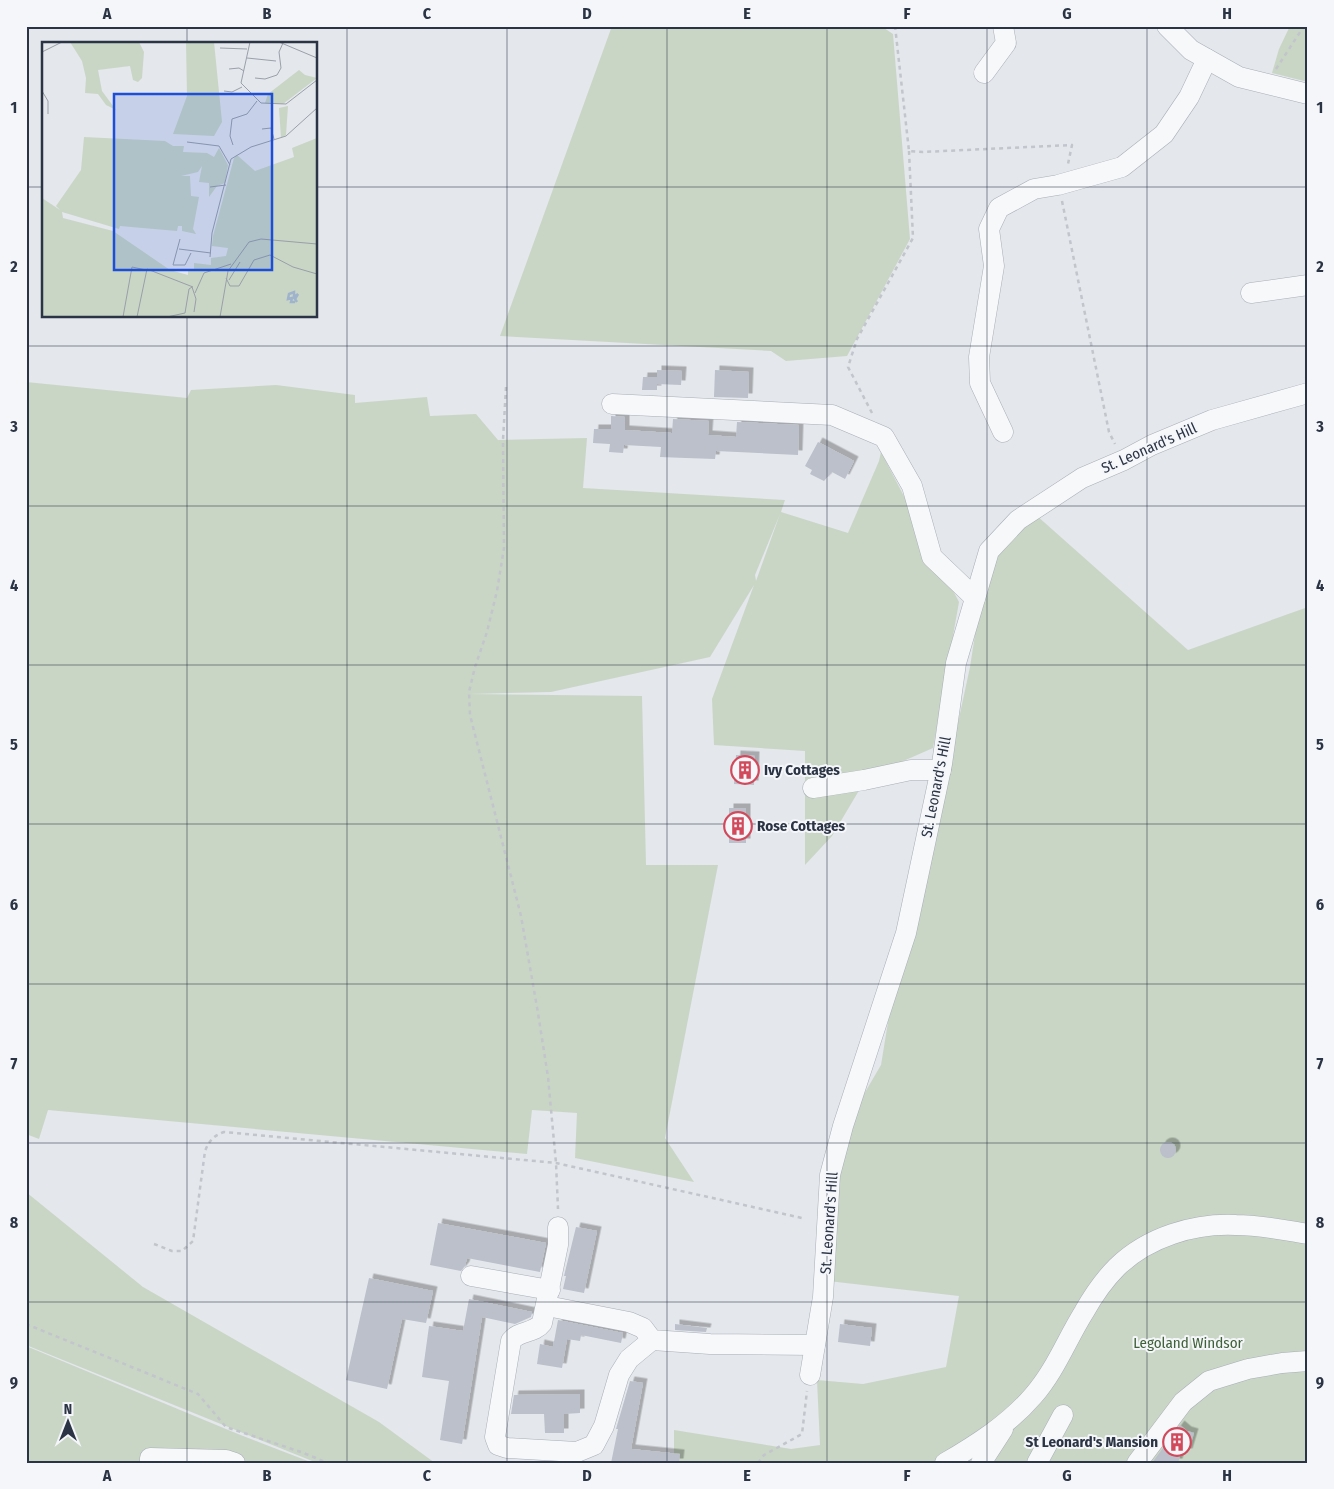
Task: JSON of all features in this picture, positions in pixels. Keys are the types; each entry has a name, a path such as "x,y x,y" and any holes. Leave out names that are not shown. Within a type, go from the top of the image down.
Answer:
{"street":[{"path":"984,73 1006,43 1003,26"},
{"path":"1167,26 1191,50 1239,77 1308,94"},
{"path":"1003,432 980,383 979,357 994,266 988,229 999,208 1034,189 1062,184 1122,167 1164,134 1189,97 1207,59"},
{"path":"1251,293 1308,285"},
{"name":"St. Leonard's Hill","path":"810,1375 823,1297 830,1175 843,1126 906,933 941,770 956,663 989,551 1018,520 1082,478 1124,460 1152,445 1212,420 1308,393"},
{"path":"612,404 832,415 884,437 912,486 932,556 975,598"},
{"path":"813,788 911,770 941,770"},
{"path":"945,1463 978,1442 1011,1417 1032,1397 1052,1372 1082,1315 1099,1288 1118,1266 1139,1250 1163,1238 1211,1225 1246,1226 1308,1234"},
{"path":"558,1227 558,1245 542,1323 537,1329 515,1336 512,1341 495,1437 498,1445 508,1448 577,1452 594,1445 604,1426 619,1375 629,1359 652,1340 710,1344 815,1345"},
{"path":"471,1276 629,1322 643,1328 652,1340"},
{"path":"1137,1463 1183,1402 1209,1381 1248,1369 1308,1361"},
{"path":"1038,1463 1063,1415"},
{"path":"981,1463 1011,1417"},
{"path":"150,1463 150,1458 226,1460 236,1463"}],"path":[{"path":"884,437 848,367 857,339 914,238 909,151 895,26"},
{"path":"1266,84 1304,26"},
{"path":"909,151 1072,145 1062,184 1109,432 1124,460"},
{"path":"506,387 503,440 504,548 489,624 469,692 470,715 521,916 548,1077 556,1163 558,1227"},
{"path":"154,1244 172,1251 182,1251 193,1241 205,1151 214,1136 224,1132 556,1163 802,1218"},
{"path":"26,1324 198,1394 226,1427 328,1463"},
{"path":"758,1463 764,1455 802,1434 810,1375"}],"green space":[{"path":"612,26 881,26 893,34 910,239 847,356 786,361 771,351 500,336"},
{"path":"1290,26 1308,26 1308,82 1272,73 1279,49"},
{"path":"26,382 187,398 191,390 276,385 355,395 355,403 427,397 430,416 476,414 498,440 587,438 583,488 785,500 781,512 848,533 879,461 881,452 959,602 933,748 867,777 832,836 805,865 805,751 714,745 712,699 754,585 710,657 551,692 469,694 642,696 646,865 718,865 665,1138 694,1182 575,1158 577,1113 532,1110 527,1154 48,1110 39,1139 26,1134","holes":["780,514 756,581 755,575"]},
{"name":"Legoland Windsor","path":"1036,515 1188,650 1308,607 1308,1463 674,1463 674,1430 791,1449 820,1445 817,1380 863,1384 946,1367 959,1296 828,1281 834,1197 857,1106 881,1065 890,1010 926,872 970,667 982,590 990,566 1010,538"},
{"path":"26,1192 143,1287 379,1422 435,1463 317,1463 26,1345"},
{"path":"26,1346 238,1434 313,1463 26,1463"}],"building":[{"path":"657,370 682,371 681,385 657,384"},
{"path":"715,370 749,372 748,398 714,397"},
{"path":"643,377 657,377 657,390 642,390"},
{"path":"611,416 625,417 625,430 672,433 673,419 709,421 708,435 736,437 737,422 799,425 798,455 716,451 715,459 660,457 661,447 624,445 623,453 609,452 610,444 593,443 594,429 611,429"},
{"path":"818,442 854,461 845,479 832,472 824,481 810,474 812,470 805,466"},
{"name":"Ivy Cottages","path":"736,755 755,756 754,785 734,784"},
{"name":"Rose Cottages","path":"729,808 746,808 746,843 729,843"},
{"path":"1165,1142 1171,1142 1176,1147 1174,1156 1165,1158 1160,1153 1160,1147"},
{"path":"438,1223 546,1243 540,1272 467,1258 465,1266 461,1271 430,1265"},
{"path":"576,1227 597,1231 584,1293 563,1289 566,1276 564,1276"},
{"path":"369,1278 433,1291 426,1323 402,1319 387,1389 346,1380"},
{"path":"469,1299 532,1312 531,1317 515,1324 482,1317 462,1444 440,1440 449,1381 422,1377 429,1326 463,1331"},
{"path":"558,1320 623,1333 621,1343 581,1335 580,1341 567,1339 562,1368 537,1364 540,1344 553,1347"},
{"path":"675,1324 707,1328 706,1332 675,1330"},
{"path":"840,1324 872,1328 870,1346 838,1342"},
{"path":"630,1381 643,1383 631,1449 680,1454 679,1463 611,1463 618,1429 616,1429"},
{"path":"580,1394 580,1413 564,1414 564,1433 545,1433 544,1414 511,1414 514,1395"},
{"name":"St Leonard's Mansion","path":"1180,1425 1187,1431 1194,1433 1188,1453 1181,1452 1178,1463 1152,1463"}],"place":[{"name":"Ivy Cottages","path":"745,770"},
{"name":"Rose Cottages","path":"738,826"},
{"name":"St Leonard's Mansion","path":"1177,1442"}]}
